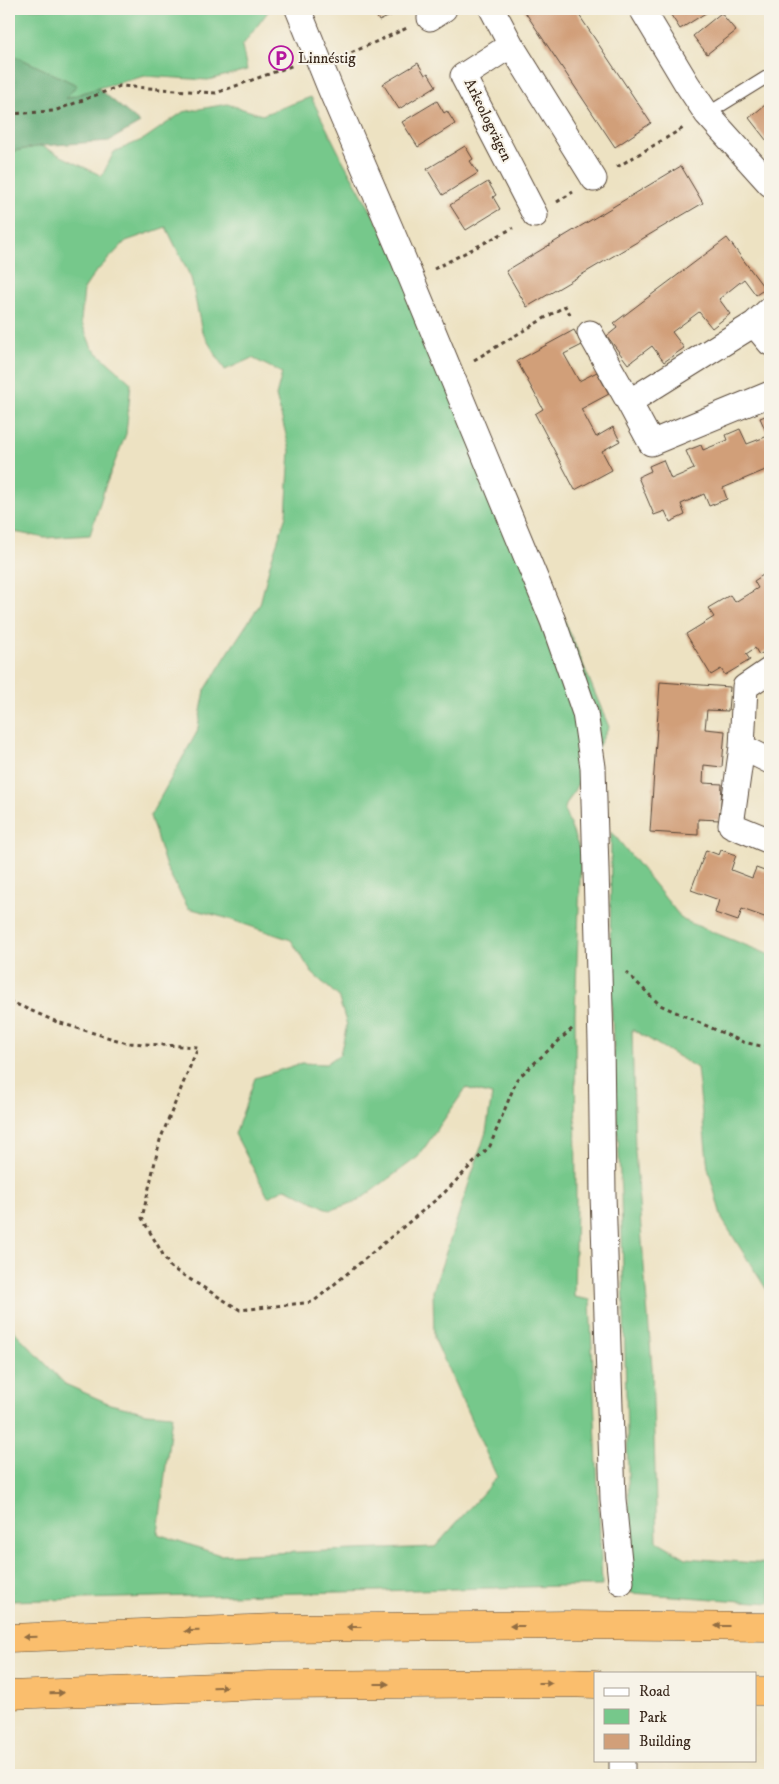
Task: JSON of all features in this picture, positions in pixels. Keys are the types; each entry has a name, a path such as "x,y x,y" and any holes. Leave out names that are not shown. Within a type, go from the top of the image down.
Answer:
{"highway":[{"path":"9,1638 276,1628 566,1625 770,1627"},
{"path":"9,1695 270,1685 594,1684"},
{"path":"756,1691 770,1691"}],"street":[{"path":"298,9 553,621 586,713 593,767 599,945 603,1204 613,1499 621,1582"},
{"path":"492,9 511,45 594,179"},
{"path":"642,9 686,84 707,114 770,184"},
{"name":"Arkeologvägen","path":"511,45 463,76 536,215"},
{"path":"629,402 762,317 770,343"},
{"path":"590,334 651,443 770,394"},
{"path":"770,670 745,687 742,747 730,825 770,841"},
{"path":"742,747 770,761"},
{"path":"622,1762 622,1775"}],"lane":[{"path":"707,114 770,75"}],"path":[{"path":"9,114 54,111 120,86 216,93 320,61 437,14"},
{"path":"412,280 536,215 594,179 707,114"},
{"path":"450,374 565,306 577,326 590,334"},
{"path":"599,945 660,1005 743,1042 770,1048"},
{"path":"9,1001 57,1022 127,1043 198,1047 160,1140 142,1218 170,1267 240,1310 313,1302 437,1199 490,1146 517,1079 563,1035 600,1007"}],"green space":[{"path":"9,9 270,9 242,46 247,70 208,80 145,76 64,99 76,85 9,53"},
{"path":"9,53 77,85 65,99 98,88 140,123 109,141 41,146 9,152"},
{"path":"311,97 342,159 462,373 609,727 564,809 581,853 575,1014 576,1204 574,1297 590,1300 602,1586 9,1601 9,1323 17,1334 65,1384 110,1404 147,1413 172,1415 158,1534 220,1555 435,1547 497,1477 434,1338 433,1291 486,1132 492,1095 466,1088 418,1157 358,1201 330,1210 286,1188 268,1197 235,1134 255,1078 302,1063 326,1064 340,1054 347,1025 338,996 312,973 291,940 226,918 188,908 166,867 150,816 197,732 205,690 260,604 270,564 286,516 290,450 276,396 282,373 252,358 225,370 202,332 191,278 166,227 126,241 94,274 84,289 81,321 92,348 131,383 126,434 105,487 90,535 45,538 9,531 9,152 41,146 102,176 114,152 144,139 183,112 227,104 262,115"},
{"path":"611,831 683,920 770,955 770,1295 722,1219 708,1168 697,1068 632,1029 635,1152 652,1367 657,1541 686,1558 770,1564 770,1603 631,1593 621,1195 610,979"}],"building":[{"path":"373,9 406,9 379,21"},
{"path":"523,9 575,9 651,123 615,147"},
{"path":"667,9 712,9 680,29"},
{"path":"721,13 736,31 707,54 693,36"},
{"path":"418,63 425,75 428,73 436,86 399,109 383,84"},
{"path":"437,101 444,113 447,111 455,124 418,147 402,122"},
{"path":"770,101 770,145 749,118"},
{"path":"465,146 473,159 470,161 478,173 443,195 427,169"},
{"path":"681,166 703,203 527,307 506,271"},
{"path":"488,182 496,195 493,197 500,209 466,230 450,205"},
{"path":"727,238 765,289 756,295 744,279 719,299 730,314 712,328 699,312 672,332 684,348 664,362 652,346 628,364 607,336 617,328 614,323"},
{"path":"574,330 582,345 564,354 579,381 597,372 609,394 581,409 596,437 613,427 620,441 602,451 612,470 575,490 535,414 543,409 517,361"},
{"path":"770,414 770,468 723,488 727,499 709,506 704,494 681,504 685,515 670,522 665,511 654,515 638,477 651,471 649,466 663,460 671,479 694,469 686,451 701,445 703,450 728,440 726,435 740,429 747,444 768,436 760,418"},
{"path":"766,573 770,580 770,648 759,655 755,648 746,654 750,660 725,675 721,669 711,675 686,634 714,617 708,608 730,595 735,602 758,588 754,581"},
{"path":"660,682 730,687 728,711 707,710 705,729 725,731 722,767 704,765 703,783 722,784 720,820 698,819 698,835 650,832"},
{"path":"706,850 719,855 721,850 736,855 731,870 752,878 756,868 770,873 770,919 742,909 738,921 715,913 719,900 691,890"}],"place":[{"name":"Linnéstig","path":"281,58"}]}
